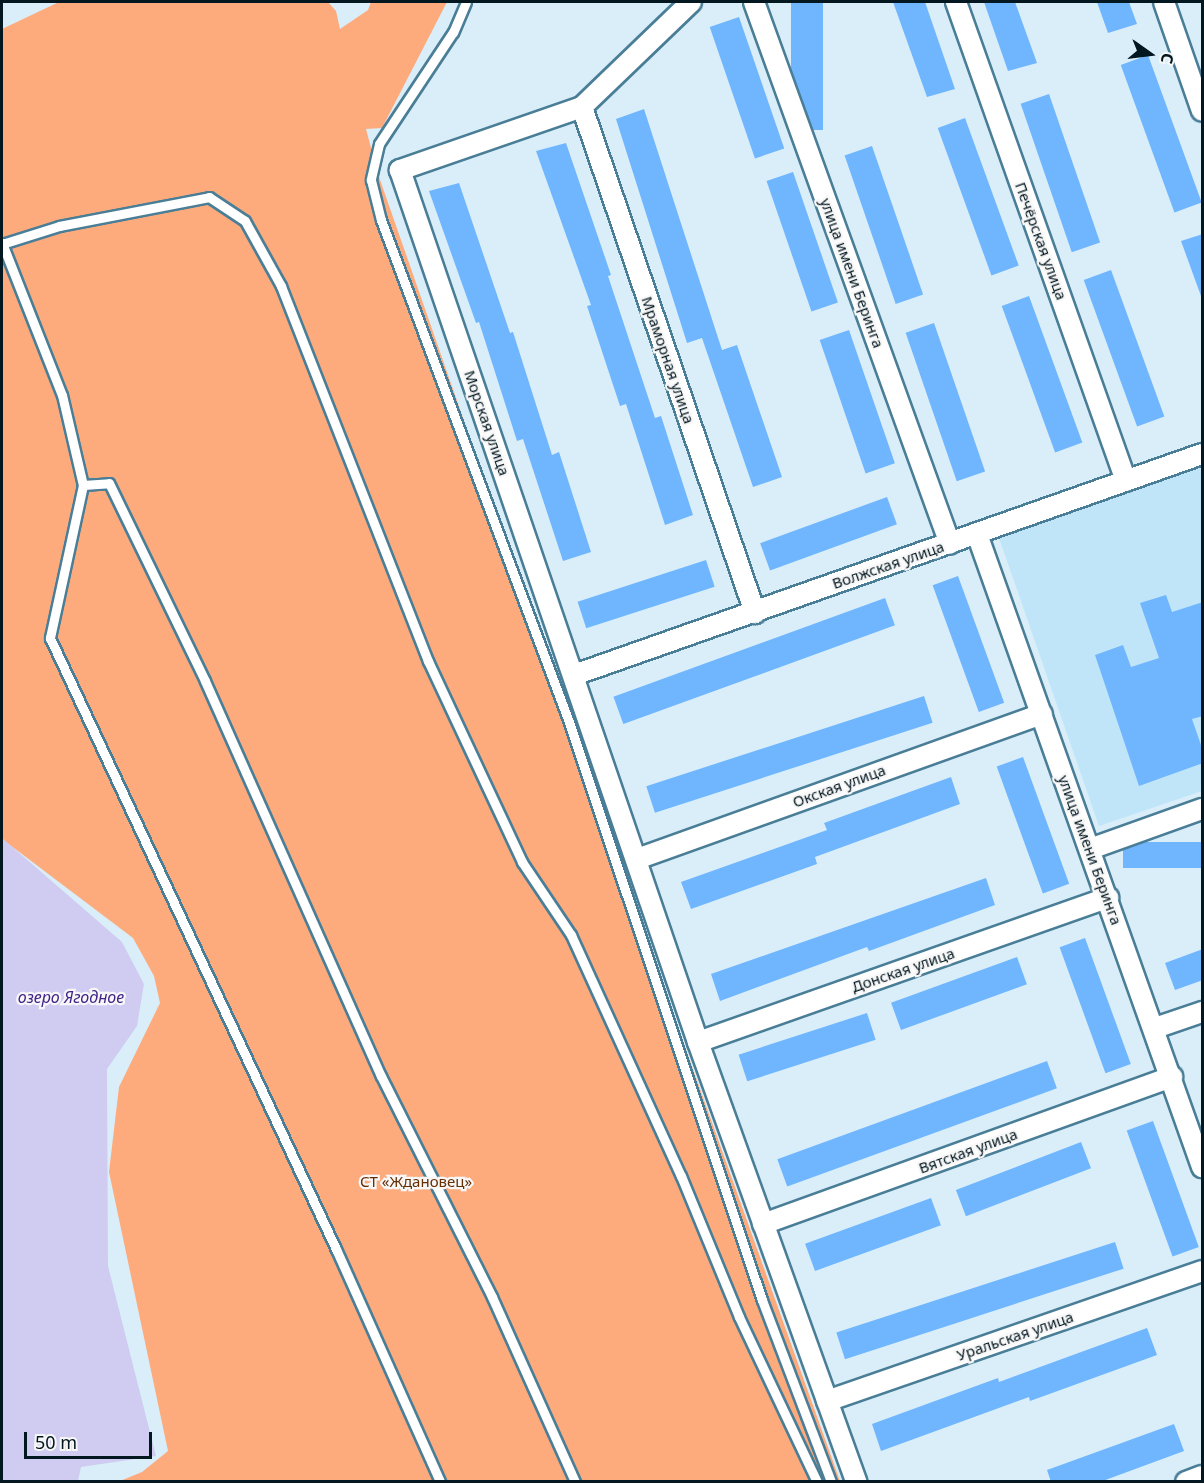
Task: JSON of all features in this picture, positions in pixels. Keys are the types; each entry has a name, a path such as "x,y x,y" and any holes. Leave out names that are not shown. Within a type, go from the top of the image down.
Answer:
{"street":[{"path":"582,107 691,2"},
{"name":"улица имени Беринга","path":"754,2 950,544"},
{"name":"Печёрская улица","path":"956,2 1126,481"},
{"path":"1164,2 1203,111"},
{"name":"Морская улица","path":"582,107 400,170 698,1042 856,1482"},
{"name":"Мраморная улица","path":"582,107 755,613"},
{"name":"Волжская улица","path":"574,675 1203,454"},
{"name":"улица имени Беринга","path":"977,534 1203,1167"},
{"name":"Окская улица","path":"636,859 1042,714"},
{"path":"1090,849 1203,809"},
{"name":"Донская улица","path":"698,1042 1107,898"},
{"path":"1155,1028 1203,1012"},
{"name":"Вятская улица","path":"764,1224 1172,1077"},
{"name":"Уральская улица","path":"827,1401 1203,1271"},
{"path":"1186,1482 1203,1476"}],"lane":[{"path":"466,2 453,32 380,144 371,180 381,220 569,722 762,1300 831,1482"},
{"path":"440,1482 336,1249 50,638 83,485 62,395 2,244 59,226 209,197 245,220 281,286 428,661 522,861 571,935 681,1176 740,1317 817,1482"},
{"path":"83,485 109,483 205,681 381,1076 492,1297 575,1482"}],"shaded area":[{"path":"1199,464 1202,475 1202,791 1099,826 998,535"}],"green space":[{"name":"СТ «Ждановец»","path":"59,2 328,2 336,11 340,29 368,10 371,2 447,2 382,128 366,129 378,174 569,722 840,1481 120,1481 142,1472 168,1451 109,1172 119,1087 160,1003 154,976 133,938 2,839 2,29"}],"water":[{"name":"озеро Ягодное","path":"2,838 122,942 144,984 137,1026 107,1069 108,1266 156,1456 81,1467 78,1481 2,1481"}],"building":[{"path":"791,2 823,2 823,130 791,130"},
{"path":"893,2 925,2 955,89 927,97"},
{"path":"984,2 1015,2 1037,63 1008,71"},
{"path":"1097,2 1129,2 1137,24 1108,33"},
{"path":"739,17 784,148 755,159 710,27"},
{"path":"1148,55 1202,203 1174,212 1121,65"},
{"path":"1049,94 1100,242 1072,252 1021,104"},
{"path":"644,109 722,350 737,345 782,477 753,487 702,338 687,343 616,119"},
{"path":"965,118 1019,266 991,275 938,128"},
{"path":"566,143 611,275 608,276 655,418 661,416 693,515 665,525 626,404 620,406 587,306 591,305 536,151"},
{"path":"872,146 923,294 896,304 845,155"},
{"path":"793,172 838,302 811,312 767,181"},
{"path":"459,183 510,333 513,332 552,455 559,452 591,552 563,561 523,439 517,441 479,322 476,323 429,191"},
{"path":"1203,234 1203,296 1201,296 1181,241"},
{"path":"1111,270 1164,417 1137,427 1084,280"},
{"path":"1029,296 1082,443 1055,453 1002,306"},
{"path":"934,323 985,471 957,481 906,333"},
{"path":"849,330 895,463 866,473 820,340"},
{"path":"887,497 897,524 770,570 760,543"},
{"path":"706,560 715,587 586,628 578,602"},
{"path":"958,576 1004,703 979,712 933,585"},
{"path":"1166,595 1172,612 1203,602 1203,716 1192,719 1203,751 1203,763 1139,786 1095,655 1123,645 1131,667 1159,658 1140,603"},
{"path":"885,598 895,625 623,724 613,697"},
{"path":"924,696 933,723 655,813 646,786"},
{"path":"1023,757 1069,884 1043,893 997,767"},
{"path":"951,777 960,804 815,857 817,864 691,909 681,882 827,830 824,823"},
{"path":"1123,842 1202,842 1202,868 1123,868"},
{"path":"986,878 995,905 869,951 867,947 720,1001 711,974"},
{"path":"1085,938 1131,1064 1105,1073 1060,947"},
{"path":"1203,949 1203,980 1175,990 1165,963"},
{"path":"1017,957 1027,984 901,1030 891,1003"},
{"path":"867,1013 876,1040 747,1081 739,1055"},
{"path":"1047,1061 1057,1088 787,1186 777,1159"},
{"path":"1153,1121 1199,1247 1173,1256 1127,1131"},
{"path":"1081,1142 1091,1168 966,1216 956,1190"},
{"path":"931,1198 941,1225 815,1271 805,1244"},
{"path":"1115,1242 1124,1269 845,1359 836,1333"},
{"path":"1147,1328 1157,1355 1030,1401 1029,1397 881,1451 872,1424 998,1378 999,1382"},
{"path":"1174,1424 1184,1451 1100,1482 1051,1482 1047,1470"}]}
